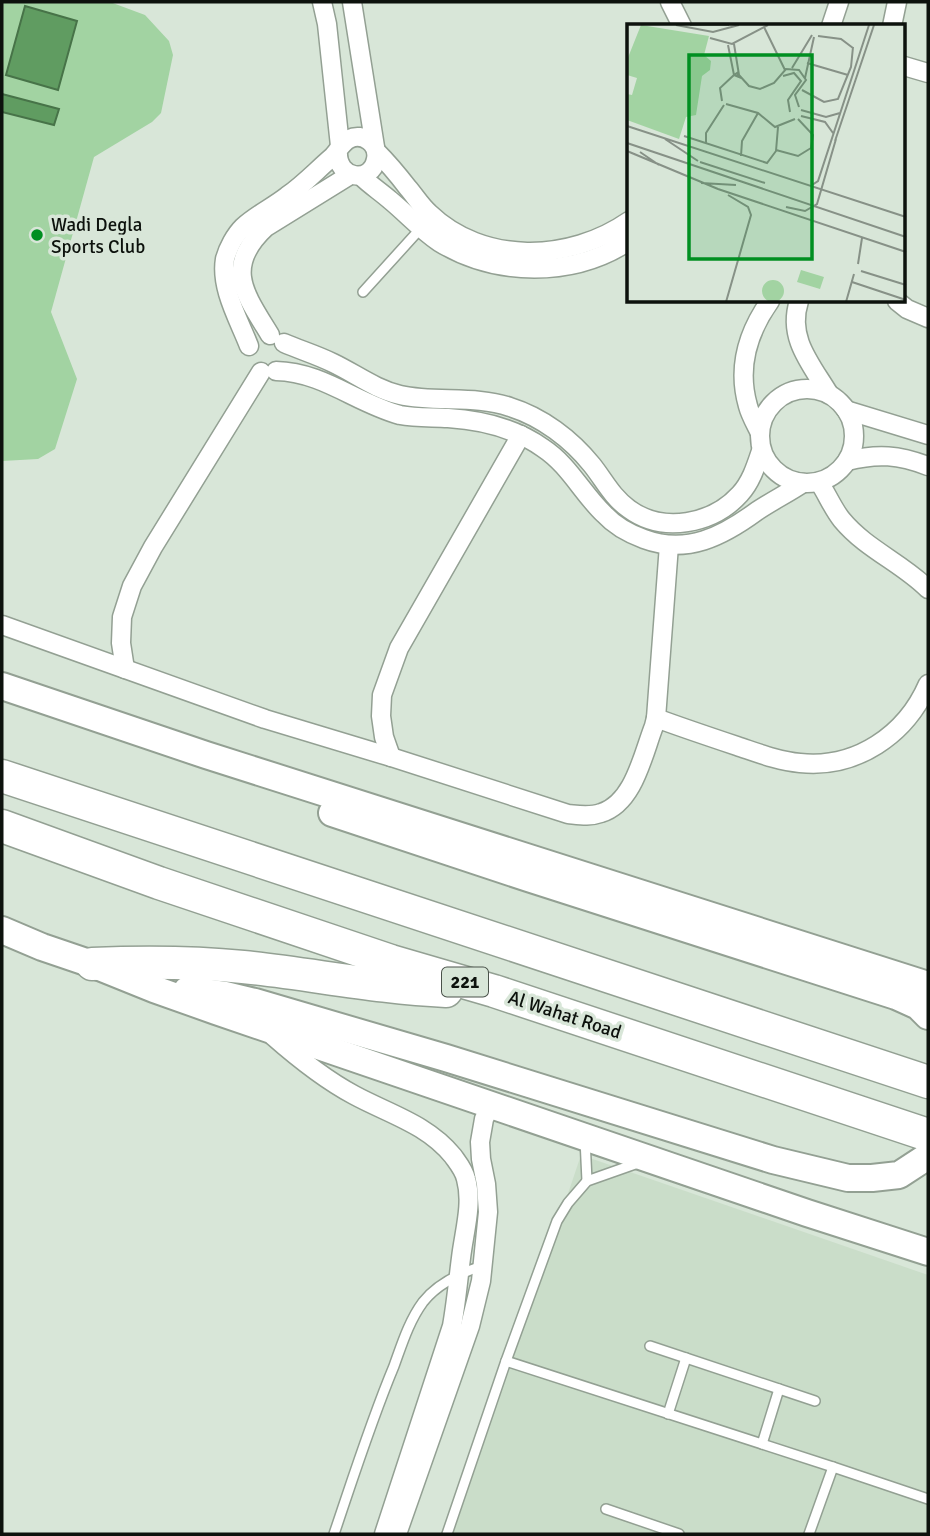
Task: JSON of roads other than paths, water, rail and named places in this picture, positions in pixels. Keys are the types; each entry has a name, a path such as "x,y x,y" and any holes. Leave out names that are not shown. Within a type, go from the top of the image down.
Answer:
{"highway":[{"path":"2,754 69,799"},
{"path":"2,776 928,1082"},
{"name":"Al Wahat Road","path":"2,826 159,883 366,952 495,990 928,1135"},
{"path":"92,964 137,962 213,965 424,989 495,990"}],"main road":[{"path":"2,685 206,755 928,985"},
{"path":"206,755 218,766 238,777 274,792 528,878 896,996 918,1006 928,1016"},
{"path":"2,930 154,989 262,1027 928,1252"},
{"path":"154,989 187,990 255,1002 446,1058 773,1160 848,1178 898,1175 928,1156"}],"street":[{"path":"322,2 327,24 339,149 337,159 344,172 356,176 393,202 421,229 442,243 460,253 499,265 540,269 580,263 600,257 627,243"},
{"path":"125,669 121,643 122,617 132,586 153,547 268,372 280,368 286,359 286,348 245,294 242,264 247,250 255,237 266,227 356,176 371,171 376,162 352,2"},
{"path":"670,2 681,24"},
{"path":"832,24 839,2"},
{"path":"892,24 897,2"},
{"path":"906,67 928,73"},
{"path":"627,223 583,243 561,249 514,253 483,246 454,232 428,213 370,141 354,137 346,140 287,196 242,228 231,244 224,268 231,302 249,346 248,359 255,369 316,378 380,398 475,400 510,407 555,430 580,451 618,500 631,511 664,522 681,523 714,514 741,493 751,479 761,451 759,431 748,407 743,380 744,357 750,335 769,303"},
{"path":"798,303 794,320 797,337 830,394"},
{"path":"900,303 928,318"},
{"path":"249,346 258,337 277,339 324,358 398,414 477,421 521,435 544,448 564,465 604,515 618,526 634,535 669,545 704,541 736,527 811,482 835,474 847,461 853,447 853,424 846,410 830,394 810,389 789,392 772,403 759,431"},
{"path":"846,410 928,435"},
{"path":"391,757 384,737 382,695 399,648 521,435"},
{"path":"761,451 773,470 782,477 792,481 811,482 841,519 864,541 928,589"},
{"path":"847,461 881,455 898,456 928,466"},
{"path":"604,515 618,500"},
{"path":"2,625 265,719 568,814 585,816 615,807 625,797 656,718 669,545"},
{"path":"656,718 777,759 825,763 848,758 885,740 910,717 928,684"},
{"path":"262,1027 310,1068 354,1095 427,1131 444,1146 461,1167 467,1180 468,1202 452,1326 397,1534"},
{"path":"384,1534 470,1326 478,1296 488,1212 480,1142 484,1119 491,1104"}],"lane":[{"path":"363,292 421,229"},
{"path":"585,1138 587,1181"},
{"path":"447,1534 506,1361 558,1221 568,1203 587,1181 650,1158"},
{"path":"334,1534 376,1408 411,1321 425,1300 441,1285 459,1273 482,1266"},
{"path":"650,1346 816,1401"},
{"path":"668,1414 687,1358"},
{"path":"506,1361 928,1499"},
{"path":"762,1444 779,1389"},
{"path":"809,1534 833,1467"},
{"path":"606,1509 679,1534"}],"place":[{"name":"Wadi Degla Sports Club","path":"37,235"}]}
